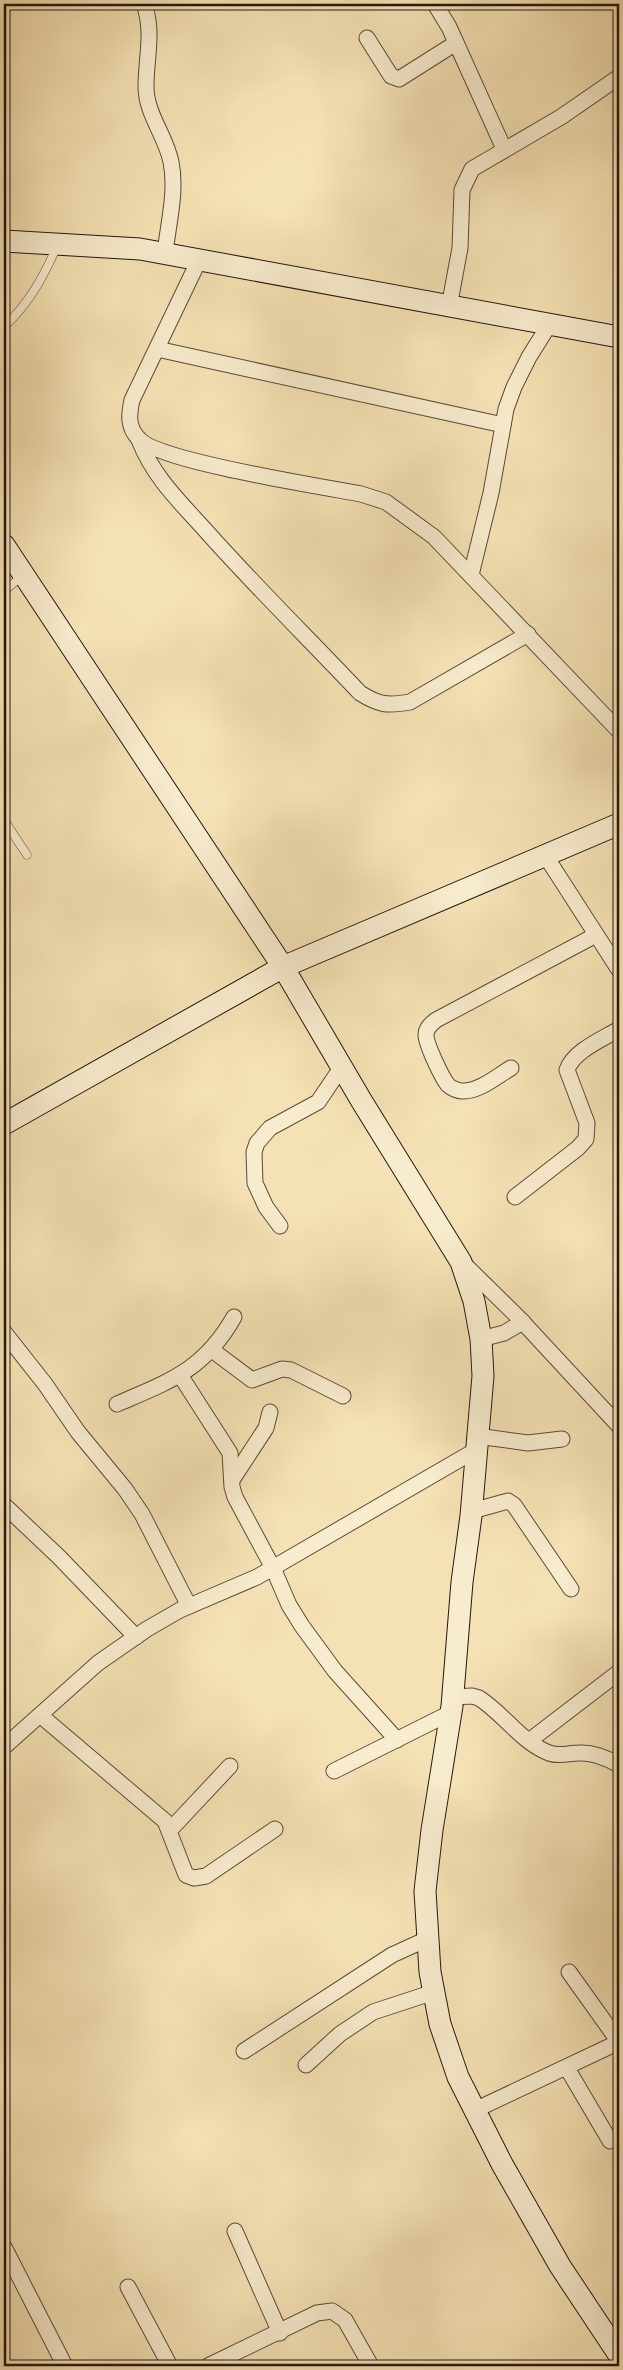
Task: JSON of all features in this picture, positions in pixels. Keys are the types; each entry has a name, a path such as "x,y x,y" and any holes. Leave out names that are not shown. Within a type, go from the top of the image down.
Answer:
{"street":[{"path":"144,4 150,30 146,86 148,103 171,160 174,177 165,253"},
{"path":"435,4 456,43 504,149"},
{"path":"367,38 391,76 399,79 456,43"},
{"path":"449,307 460,248 462,190 472,169 561,117 619,77"},
{"path":"4,240 140,249 619,337"},
{"path":"199,260 132,400 129,416 130,426 139,440 148,462 160,479 222,548 360,693 376,703 392,705 410,702 528,634"},
{"path":"471,575 491,493 506,409 514,387 550,325"},
{"path":"157,349 503,424"},
{"path":"139,440 154,448 187,459 361,494 386,502 434,537 619,730"},
{"path":"4,545 283,967 342,1068 461,1262 474,1301 481,1339 483,1376 476,1443 472,1511 462,1582 451,1705 432,1830 425,1891 434,1992 440,2024 458,2077 502,2164 560,2266 619,2355"},
{"path":"4,1124 283,967 619,824"},
{"path":"545,855 619,970"},
{"path":"511,1068 475,1089 462,1092 455,1089 448,1085 434,1056 426,1035 428,1026 596,935"},
{"path":"515,1197 578,1148 586,1139 587,1123 567,1070 568,1065 579,1055 619,1029"},
{"path":"280,1226 266,1207 255,1183 254,1159 257,1143 270,1128 318,1102 342,1068"},
{"path":"461,1262 523,1322 619,1426"},
{"path":"117,1404 180,1375 212,1350 234,1317"},
{"path":"481,1339 504,1333 523,1322"},
{"path":"4,1332 45,1384 78,1432 125,1489 142,1514 190,1606"},
{"path":"212,1350 252,1380 282,1369 292,1370 343,1396"},
{"path":"180,1375 230,1453 235,1497 273,1568 289,1605 316,1646 397,1740"},
{"path":"232,1480 266,1428 270,1412"},
{"path":"4,1747 98,1663 136,1637 190,1606 273,1568 476,1443 528,1444 562,1439"},
{"path":"472,1511 502,1501 508,1501 514,1505 571,1590"},
{"path":"4,1505 59,1557 136,1637"},
{"path":"529,1741 619,1672"},
{"path":"334,1771 397,1740 451,1705 472,1696 479,1698 529,1741 549,1754 561,1756 580,1753 598,1755 619,1765"},
{"path":"40,1715 157,1813 170,1830 181,1866 186,1875 194,1878 206,1876 275,1829"},
{"path":"170,1830 230,1766"},
{"path":"244,2051 392,1954 428,1939"},
{"path":"475,2110 619,2042 569,1972"},
{"path":"306,2065 340,2034 373,2012 434,1992"},
{"path":"567,2068 610,2142"},
{"path":"235,2232 280,2333"},
{"path":"4,2247 65,2366"},
{"path":"128,2287 170,2366"},
{"path":"208,2366 280,2333 317,2313 332,2311 345,2320 371,2366"}],"lane":[{"path":"4,327 17,315 40,284 58,244"},
{"path":"4,591 24,575"},
{"path":"4,820 27,855"}]}
